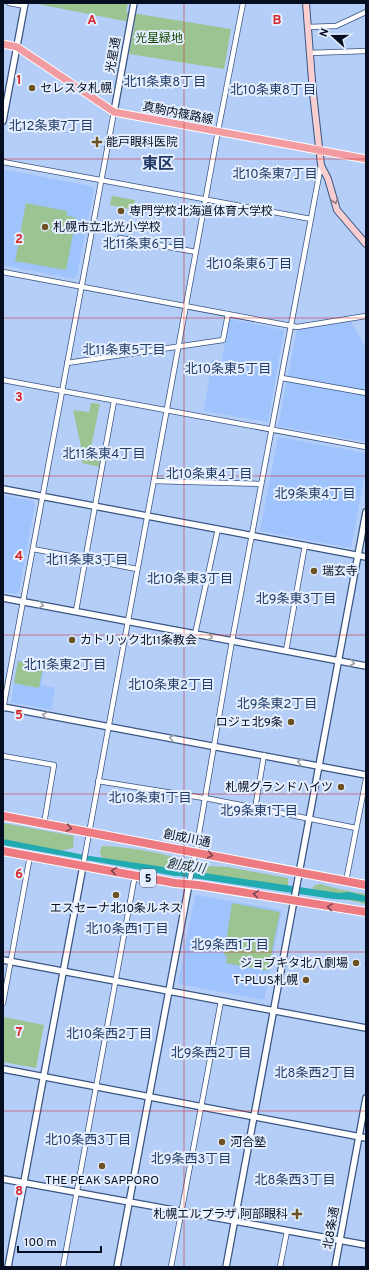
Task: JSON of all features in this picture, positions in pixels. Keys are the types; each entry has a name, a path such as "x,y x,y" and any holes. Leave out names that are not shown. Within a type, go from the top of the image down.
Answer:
{"highway":[{"name":"創成川通","path":"3,816 300,871 366,885"},
{"name":"5","path":"3,851 83,863 135,875 189,881 295,898 366,912"}],"main road":[{"path":"306,3 309,53 321,165 328,179 337,210 366,244"},
{"name":"真駒内篠路線","path":"3,44 17,47 114,112 366,159"}],"street":[{"path":"3,121 25,4 9,3"},
{"name":"光星通","path":"114,112 134,3"},
{"path":"8,1267 243,3"},
{"path":"308,27 336,26 366,12"},
{"path":"309,53 366,51"},
{"path":"114,112 3,708 366,775"},
{"path":"3,162 311,219"},
{"path":"117,1267 168,991 192,871 232,641 321,165"},
{"path":"120,238 196,252"},
{"path":"3,272 297,327 366,316"},
{"path":"67,363 223,340 228,314"},
{"path":"282,378 366,393"},
{"path":"3,380 366,448"},
{"path":"76,611 114,401"},
{"path":"154,481 261,484"},
{"path":"3,489 366,557"},
{"path":"226,1267 366,512"},
{"path":"195,634 218,529"},
{"path":"286,651 305,545"},
{"path":"33,549 137,569"},
{"path":"3,598 366,666"},
{"path":"255,809 264,755"},
{"path":"3,756 54,765 44,824"},
{"path":"346,881 366,779"},
{"path":"98,781 205,799 356,828"},
{"path":"3,1003 30,856"},
{"path":"63,1267 135,875"},
{"path":"3,960 366,1028"},
{"path":"172,1267 221,1001"},
{"path":"3,1069 366,1138"},
{"name":"北8条通","path":"335,1267 366,1098"},
{"path":"3,1179 366,1245"},
{"path":"280,1267 287,1231"}],"shaded area":[{"name":"札幌市立北光小学校","path":"6,170 91,186 94,189 77,276 74,279 3,265 3,172"},
{"path":"229,319 284,330 268,422 204,411 212,359 222,361"},
{"path":"351,322 366,348 366,378 364,390 366,391 366,442 278,426 297,329"},
{"path":"278,437 366,453 366,468 351,548 260,531"},
{"path":"3,495 33,501 35,504 19,592 15,594 3,592"},
{"path":"18,660 45,665 41,685 55,688 51,710 11,702"},
{"path":"3,839 90,856 339,893 349,892 366,896 366,902 333,899 175,876 3,845"},
{"path":"195,895 282,910 264,1000 178,984"}],"green space":[{"name":"光星緑地","path":"32,3 128,3 126,12 231,29 224,69 129,54 135,23"},
{"path":"112,196 135,200 134,210 110,205"},
{"path":"26,203 67,211 66,215 76,218 66,270 15,261"},
{"path":"91,403 100,404 90,452 101,454 99,467 82,463 83,456 73,410 89,412"},
{"path":"18,661 43,667 39,688 14,683"},
{"path":"3,823 74,836 73,848 59,851 3,840"},
{"path":"102,846 140,850 177,858 176,866 161,872 102,858 100,853"},
{"path":"207,866 228,867 288,878 288,886 268,888 205,874"},
{"path":"320,884 366,894 366,904 313,892 313,886"},
{"path":"232,903 280,912 268,971 226,963 227,956 224,955"},
{"path":"4,1017 44,1025 36,1068 3,1062"}],"place":[{"name":"セレスタ札幌","path":"32,88"},
{"name":"能戸眼科医院","path":"97,142"},
{"name":"専門学校北海道体育大学校","path":"121,211"},
{"name":"札幌市立北光小学校","path":"45,227"},
{"name":"瑞玄寺","path":"314,571"},
{"name":"カトリック北11条教会","path":"72,640"},
{"name":"ロジェ北9条","path":"291,722"},
{"name":"札幌グランドハイツ","path":"341,787"},
{"name":"エスセーナ北10条ルネス","path":"116,895"},
{"name":"ジョブキタ北八劇場","path":"356,963"},
{"name":"T-PLUS札幌","path":"306,980"},
{"name":"河合塾","path":"222,1142"},
{"name":"THE PEAK SAPPORO","path":"102,1166"},
{"name":"札幌エルプラザ 阿部眼科","path":"297,1214"}],"district":[{"name":"北11条東8丁目","path":"165,81"},
{"name":"北10条東8丁目","path":"273,89"},
{"name":"北12条東7丁目","path":"51,125"},
{"name":"東区","path":"158,163"},
{"name":"北10条東7丁目","path":"275,173"},
{"name":"北11条東6丁目","path":"144,243"},
{"name":"北10条東6丁目","path":"249,263"},
{"name":"北11条東5丁目","path":"124,349"},
{"name":"北10条東5丁目","path":"228,368"},
{"name":"北11条東4丁目","path":"104,453"},
{"name":"北10条東4丁目","path":"209,473"},
{"name":"北9条東4丁目","path":"315,493"},
{"name":"北11条東3丁目","path":"87,559"},
{"name":"北10条東3丁目","path":"190,578"},
{"name":"北9条東3丁目","path":"296,598"},
{"name":"北11条東2丁目","path":"65,664"},
{"name":"北10条東2丁目","path":"171,684"},
{"name":"北9条東2丁目","path":"277,703"},
{"name":"北10条東1丁目","path":"150,797"},
{"name":"北9条東1丁目","path":"259,810"},
{"name":"北10条西1丁目","path":"127,928"},
{"name":"北9条西1丁目","path":"230,944"},
{"name":"北10条西2丁目","path":"109,1033"},
{"name":"北9条西2丁目","path":"211,1052"},
{"name":"北8条西2丁目","path":"315,1072"},
{"name":"北10条西3丁目","path":"88,1139"},
{"name":"北9条西3丁目","path":"191,1158"},
{"name":"北8条西3丁目","path":"295,1179"}],"water label":[{"name":"創成川","path":"186,865"}]}
